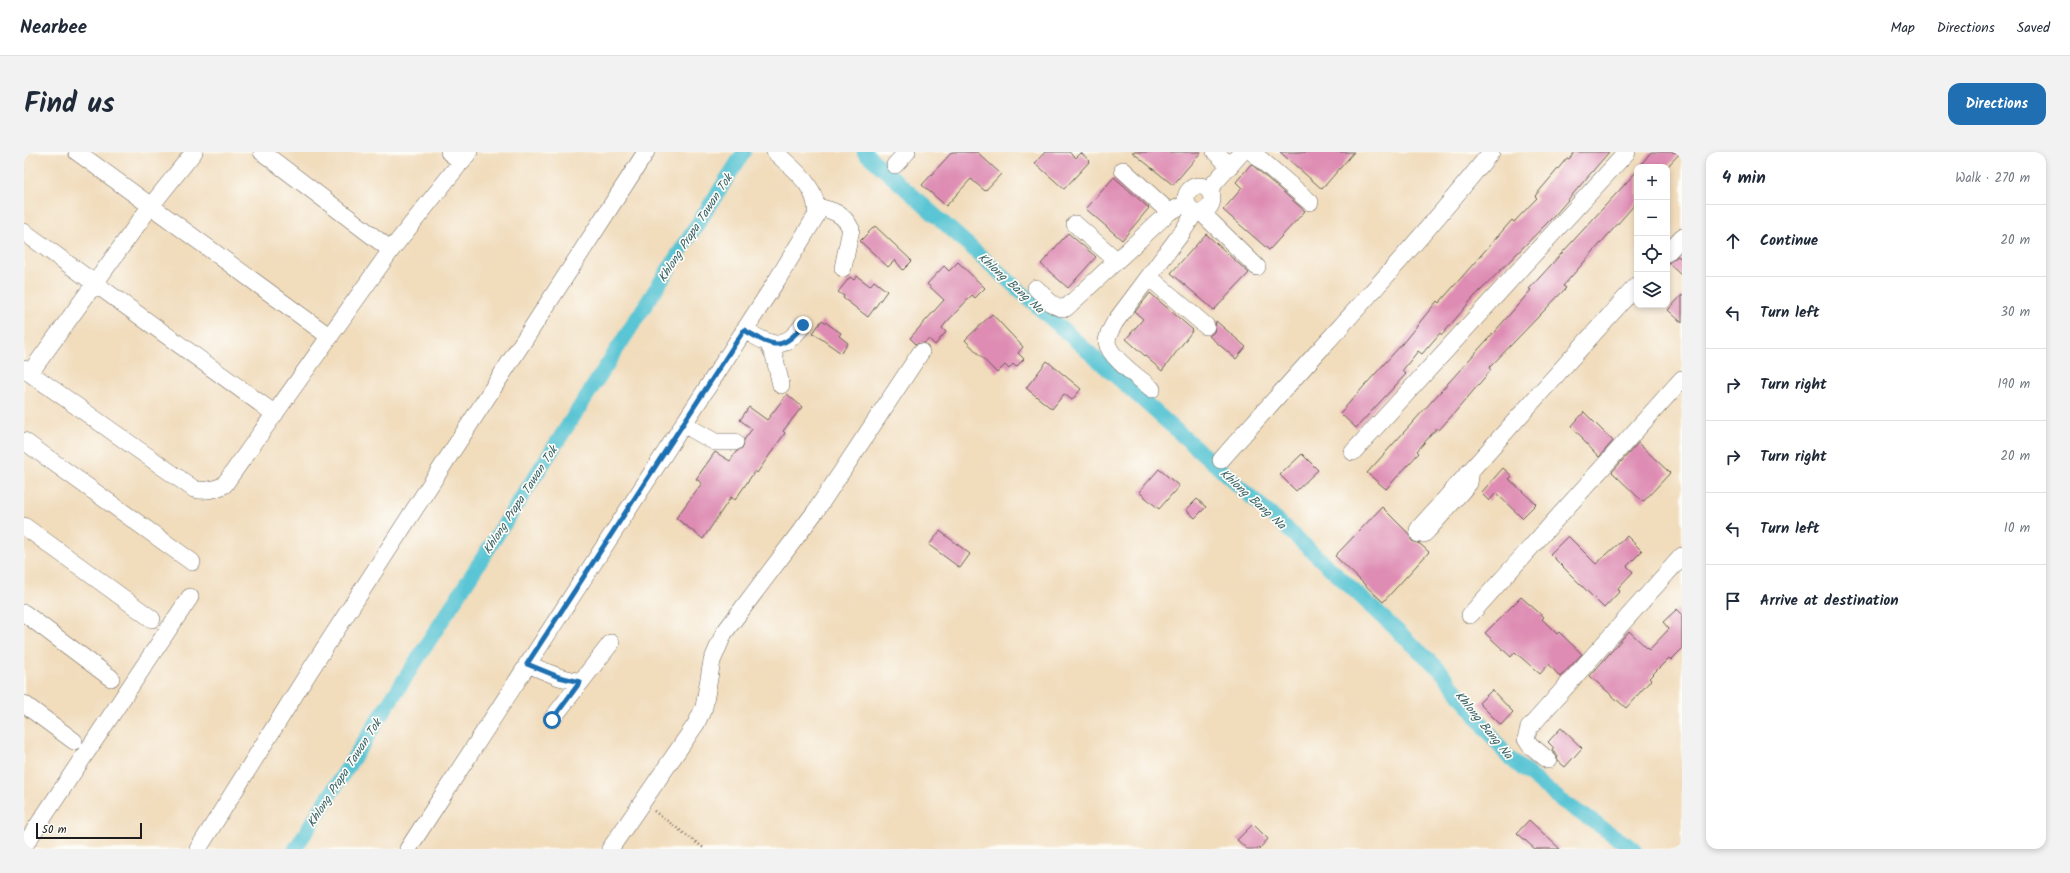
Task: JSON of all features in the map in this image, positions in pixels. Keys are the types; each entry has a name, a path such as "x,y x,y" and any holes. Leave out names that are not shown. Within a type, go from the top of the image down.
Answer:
{"street":[{"path":"77,152 150,207 330,337"},
{"path":"194,152 150,207 94,284 27,371 194,489 201,491 216,489 224,485 460,155"},
{"path":"262,152 391,250"},
{"path":"198,849 313,665 646,152"},
{"path":"408,849 744,330 816,216 817,207 810,189 802,178 775,152"},
{"path":"895,165 907,152"},
{"path":"1215,152 1230,166"},
{"path":"1036,288 1055,306 1066,308 1096,282 1116,260 1169,212 1194,209 1207,210 1213,200 1209,189 1242,152"},
{"path":"1252,152 1310,202"},
{"path":"1222,460 1281,391 1397,264 1491,152"},
{"path":"1353,452 1627,152"},
{"path":"1123,170 1169,212"},
{"path":"817,207 831,210 842,215 852,229 843,268"},
{"path":"1194,209 1257,267"},
{"path":"1152,389 1113,355 1107,341 1115,322 1149,277 1194,209"},
{"path":"1076,224 1116,260"},
{"path":"24,232 275,414"},
{"path":"1670,250 1682,236"},
{"path":"1149,277 1206,326"},
{"path":"1471,470 1634,288"},
{"path":"744,330 768,343 779,344 788,342 803,325"},
{"path":"768,343 776,361 781,385"},
{"path":"610,849 696,724 704,707 712,661 724,633 815,512 921,352"},
{"path":"1470,615 1682,380"},
{"path":"683,424 715,442 735,442"},
{"path":"24,442 192,562"},
{"path":"24,526 152,619"},
{"path":"1548,760 1530,745 1526,739 1530,728 1682,556"},
{"path":"24,846 190,597"},
{"path":"24,614 111,678"},
{"path":"552,720 611,642"},
{"path":"527,664 559,677 580,682"},
{"path":"24,704 74,741"}],"path":[{"path":"643,803 705,849"}],"building":[{"path":"952,152 977,152 1001,174 985,191 971,179 946,206 922,185"},
{"path":"1045,152 1069,152 1076,158 1081,153 1090,161 1064,189 1035,163"},
{"path":"1132,152 1201,152 1173,185"},
{"path":"1280,152 1354,152 1322,189"},
{"path":"1575,152 1609,152 1555,215 1473,298 1442,335 1440,333 1422,354 1418,351 1402,371 1406,374 1356,428 1340,413 1402,344 1437,301 1439,303 1512,220 1514,222 1537,198 1535,196 1567,158 1569,159"},
{"path":"1651,152 1681,152 1670,164 1641,164"},
{"path":"1251,164 1305,211 1269,250 1223,210 1242,188 1236,182"},
{"path":"1634,174 1634,205 1563,286 1566,288 1489,368 1491,370 1439,430 1437,428 1417,451 1419,453 1386,489 1367,473 1496,330 1531,290 1529,289"},
{"path":"1114,177 1149,208 1122,240 1086,209"},
{"path":"875,226 912,261 903,270 895,260 888,267 860,241"},
{"path":"1068,233 1096,257 1068,288 1041,264"},
{"path":"1206,234 1249,273 1214,310 1171,273"},
{"path":"1678,256 1682,260 1682,276 1670,265 1670,262"},
{"path":"958,262 985,288 975,298 972,295 945,324 942,328 946,332 935,345 929,339 925,343 916,344 910,338 944,300 927,284 944,266 949,271"},
{"path":"857,276 870,286 874,281 887,291 868,317 843,298 844,296 838,292 850,277 854,280"},
{"path":"1150,293 1193,330 1162,371 1126,339 1143,319 1135,312"},
{"path":"1682,295 1682,323 1668,310"},
{"path":"992,314 1023,347 1018,353 1024,359 1016,367 1013,364 1009,369 1005,365 997,373 965,340"},
{"path":"822,320 841,333 839,336 848,343 841,353 813,333"},
{"path":"1216,321 1246,347 1236,359 1209,336 1214,332"},
{"path":"1047,361 1081,389 1072,400 1064,394 1052,409 1026,388"},
{"path":"787,394 802,407 783,431 785,433 757,473 755,471 735,500 731,497 703,539 676,518 702,483 696,479 715,452 730,461 736,452 743,447 744,440 752,429 740,420 749,407 767,420"},
{"path":"1584,412 1613,441 1599,457 1582,439 1583,438 1571,427"},
{"path":"1638,443 1670,473 1643,502 1612,472"},
{"path":"1302,454 1318,470 1296,491 1280,475"},
{"path":"1503,468 1512,476 1509,479 1536,504 1522,518 1496,493 1489,501 1481,493"},
{"path":"1159,469 1179,486 1159,509 1139,492"},
{"path":"1197,499 1206,507 1195,518 1186,510"},
{"path":"1382,507 1408,533 1412,541 1420,544 1429,552 1383,602 1335,556"},
{"path":"940,531 970,554 960,568 929,545"},
{"path":"1568,536 1596,564 1627,536 1642,551 1627,566 1633,572 1618,588 1620,591 1604,608 1550,554"},
{"path":"1521,597 1544,617 1542,619 1557,634 1559,632 1582,654 1560,677 1549,664 1540,674 1515,652 1511,657 1485,633"},
{"path":"1677,609 1682,614 1682,649 1671,660 1669,658 1649,678 1651,680 1626,708 1590,676 1629,631 1649,650 1669,629 1663,622"},
{"path":"1492,690 1513,712 1501,725 1479,703"},
{"path":"1561,728 1582,748 1565,767 1558,761 1557,756 1552,750 1554,748 1548,742"},
{"path":"1529,820 1560,849 1535,849 1517,833"},
{"path":"1253,824 1268,839 1259,849 1247,849 1237,840"}],"waterway":[{"name":"Khlong Prapa Tawan Tok","path":"295,849 744,152"},
{"name":"Khlong Bang Na","path":"864,152 1295,536 1441,671 1508,757 1562,801 1634,849"}],"route":[{"path":"552,720 580,682 559,677 527,664 744,330 768,343 779,344 788,342 803,325"}]}
